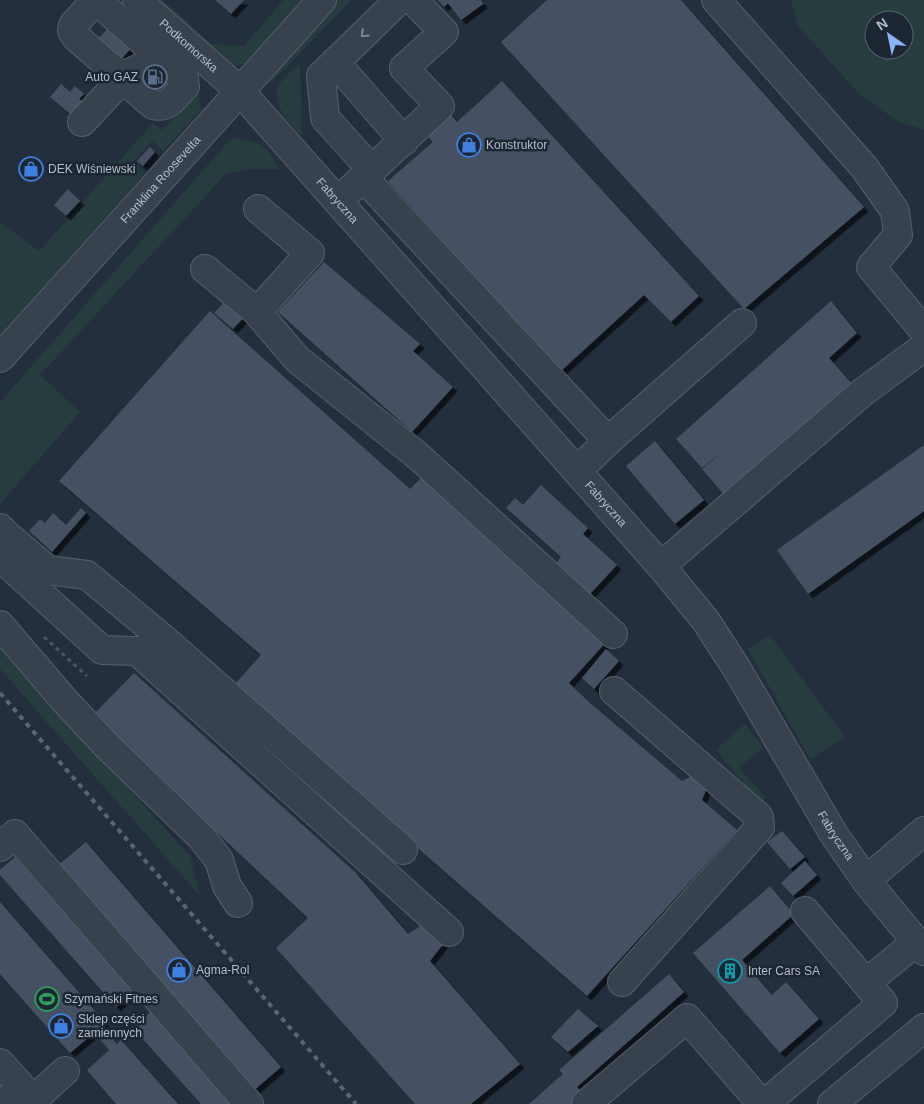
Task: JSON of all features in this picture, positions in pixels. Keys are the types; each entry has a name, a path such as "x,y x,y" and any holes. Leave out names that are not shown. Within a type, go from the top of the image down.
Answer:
{"street":[{"path":"96,0 162,58 184,78 185,86 166,106 160,107 153,105 76,37 72,31 72,25 96,0"},
{"name":"Podkomorska","path":"137,0 240,91"},
{"name":"Franklina Roosevelta","path":"0,358 322,0"},
{"path":"399,0 321,76 325,118 367,173 608,441"},
{"path":"339,202 367,173 440,106 404,68 444,32 413,0"},
{"path":"716,0 864,167 895,211 898,235 871,267 924,331"},
{"path":"82,122 127,74 189,46"},
{"path":"335,62 404,141"},
{"name":"Fabryczna","path":"240,91 661,566 706,621 737,669 834,833 867,882 920,946"},
{"path":"257,312 310,253 258,209"},
{"path":"205,269 257,312 297,359 418,456 613,634"},
{"path":"577,471 608,441 742,323"},
{"path":"661,566 863,392 924,347"},
{"path":"0,528 8,537 48,570 87,574 166,641 403,850"},
{"path":"2,562 102,650 137,651 448,932"},
{"path":"0,625 65,701 201,837 219,860 227,886 238,903"},
{"path":"614,690 759,817 760,827 622,982"},
{"path":"867,882 877,871 924,831"},
{"path":"0,847 15,834 249,1104"},
{"path":"586,1104 687,1018 764,1104 884,1003 805,911"},
{"path":"866,983 920,946"},
{"path":"832,1104 924,1028"},
{"path":"0,1063 35,1102 65,1071"},
{"path":"0,1101 3,1104"}],"green space":[{"path":"152,0 163,0 212,44 244,46 283,0 308,0 252,62 235,66 222,61"},
{"path":"336,0 351,0 270,84 279,64"},
{"path":"791,0 924,0 924,130 899,122 860,95 798,26"},
{"path":"300,63 302,134 300,135 282,112 276,92 280,83"},
{"path":"198,94 201,110 163,151 152,141 133,162 145,173 0,336 0,222 39,251 153,123 162,130"},
{"path":"232,138 249,140 261,145 270,154 279,169 248,169 225,175 40,375 80,412 0,504 0,402"},
{"path":"0,631 125,785 190,856 200,896 0,669"},
{"path":"770,635 845,737 810,759 748,649"},
{"path":"745,724 763,748 739,768 766,798 760,804 717,751 720,746"}],"building":[{"path":"215,0 244,0 231,14"},
{"path":"438,0 481,0 483,4 461,20 448,3 444,7"},
{"path":"547,0 681,0 864,207 744,309 501,42"},
{"path":"109,27 132,47 120,61 97,40"},
{"path":"502,81 699,296 671,322 644,295 561,371 388,181 433,142 423,132 447,110 457,122"},
{"path":"61,84 70,92 75,86 84,94 79,99 88,106 76,119 50,97"},
{"path":"150,147 155,152 143,166 137,161"},
{"path":"68,189 80,201 66,216 54,205"},
{"path":"324,262 420,344 413,351 453,387 412,432 278,312"},
{"path":"228,298 247,314 233,329 214,313"},
{"path":"831,301 857,333 829,358 853,385 726,497 702,469 723,451 702,468 676,439"},
{"path":"210,311 410,489 421,478 467,515 607,641 569,683 682,781 690,777 697,777 704,782 706,790 702,800 737,830 587,996 421,851 235,684 261,655 59,481"},
{"path":"655,441 704,500 675,524 626,466"},
{"path":"924,445 924,511 808,594 777,550"},
{"path":"541,485 588,528 583,534 617,565 590,594 556,563 561,557 506,508 515,498 523,505"},
{"path":"81,508 86,513 52,552 29,531 40,519 45,523 53,513 66,525"},
{"path":"606,649 619,661 594,689 582,678"},
{"path":"134,673 355,872 408,934 422,925 444,943 430,961 520,1064 471,1104 415,1104 276,948 308,918 92,716"},
{"path":"782,831 805,857 790,869 767,842"},
{"path":"86,842 281,1067 251,1093 56,867"},
{"path":"15,857 134,992 116,1007 0,875 0,870"},
{"path":"805,861 817,875 793,896 781,883"},
{"name":"Inter Cars SA","path":"770,886 794,914 742,960 772,995 786,982 819,1019 780,1053 693,953"},
{"path":"0,902 105,1022 101,1026 117,1044 121,1040 178,1104 116,1104 87,1070 109,1050 94,1033 70,1053 0,974"},
{"path":"669,974 684,992 577,1087 585,1096 577,1104 529,1104 563,1074 559,1070"},
{"path":"578,1009 598,1026 568,1052 551,1037"},
{"path":"152,1011 234,1104 201,1104 133,1028"}],"railway":[{"path":"0,693 356,1104"}],"place":[{"name":"Auto GAZ","path":"155,77"},
{"name":"Konstruktor","path":"469,145"},
{"name":"DEK Wiśniewski","path":"31,169"},
{"name":"Agma-Rol","path":"179,970"},
{"name":"Inter Cars SA","path":"730,971"},
{"name":"Szymański Fitnes","path":"47,999"},
{"name":"Sklep części zamiennych","path":"61,1026"}]}
